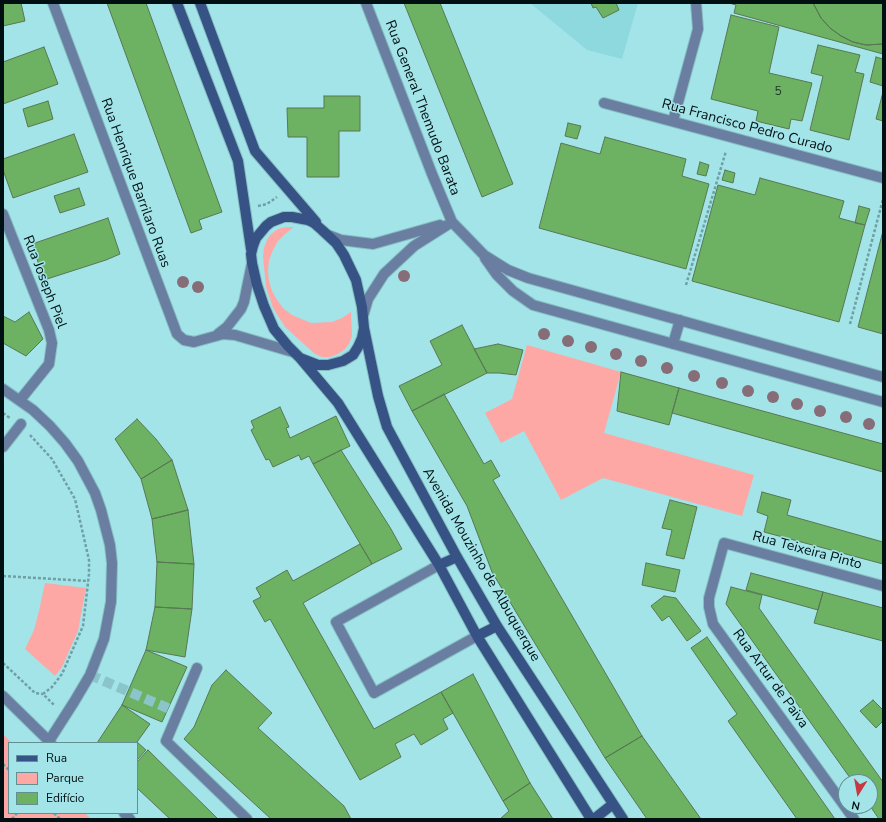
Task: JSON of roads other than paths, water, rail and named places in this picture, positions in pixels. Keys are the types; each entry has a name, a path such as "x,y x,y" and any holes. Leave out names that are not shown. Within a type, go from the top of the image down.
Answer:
{"main road":[{"path":"177,3 238,161 252,259 257,285 268,318 274,329 338,403 439,565 476,636 591,819"},
{"path":"200,3 255,152 287,190 336,243 350,266 356,280 364,316 364,328 358,347 353,354 343,361 328,365 318,365 296,355"},
{"path":"252,259 253,246 256,238 271,222 284,217 308,220 325,232"},
{"name":"Avenida Mouzinho de Albuquerque","path":"364,328 378,396 387,427 457,557 497,626 623,819"},
{"path":"439,565 457,557"},
{"path":"476,636 497,626"},
{"path":"594,819 613,804"}],"street":[{"name":"Rua Henrique Barrilaro Ruas","path":"53,3 175,330 180,337 189,342 198,342 215,336 228,334 296,355"},
{"name":"Rua General Themudo Barata","path":"366,3 452,222"},
{"path":"673,121 698,29 696,3"},
{"name":"Rua Francisco Pedro Curado","path":"604,103 883,178"},
{"name":"Rua Joseph Piel","path":"3,214 52,343 49,364 20,400"},
{"path":"325,232 341,240 373,244 452,222"},
{"path":"452,222 484,255 508,270 528,278 883,377"},
{"path":"364,316 368,299 384,274 414,246 452,222"},
{"path":"478,249 497,275 513,291 533,305 883,402"},
{"name":"Rua Henrique Barrilaro Ruas","path":"215,336 227,327 241,309 246,295 252,259"},
{"path":"673,344 680,320"},
{"path":"3,389 20,400 50,426 78,461 99,504 110,545 112,570 111,602 104,639 90,675 50,742 3,696"},
{"path":"3,448 21,424"},
{"name":"Rua Teixeira Pinto","path":"724,543 883,586"},
{"name":"Rua Artur de Paiva","path":"724,543 709,598 709,607 713,624 854,819"},
{"path":"439,565 336,622 374,693 476,636"},
{"path":"197,668 166,742 247,819"}],"tunnel":[{"path":"90,675 179,713"}]}
